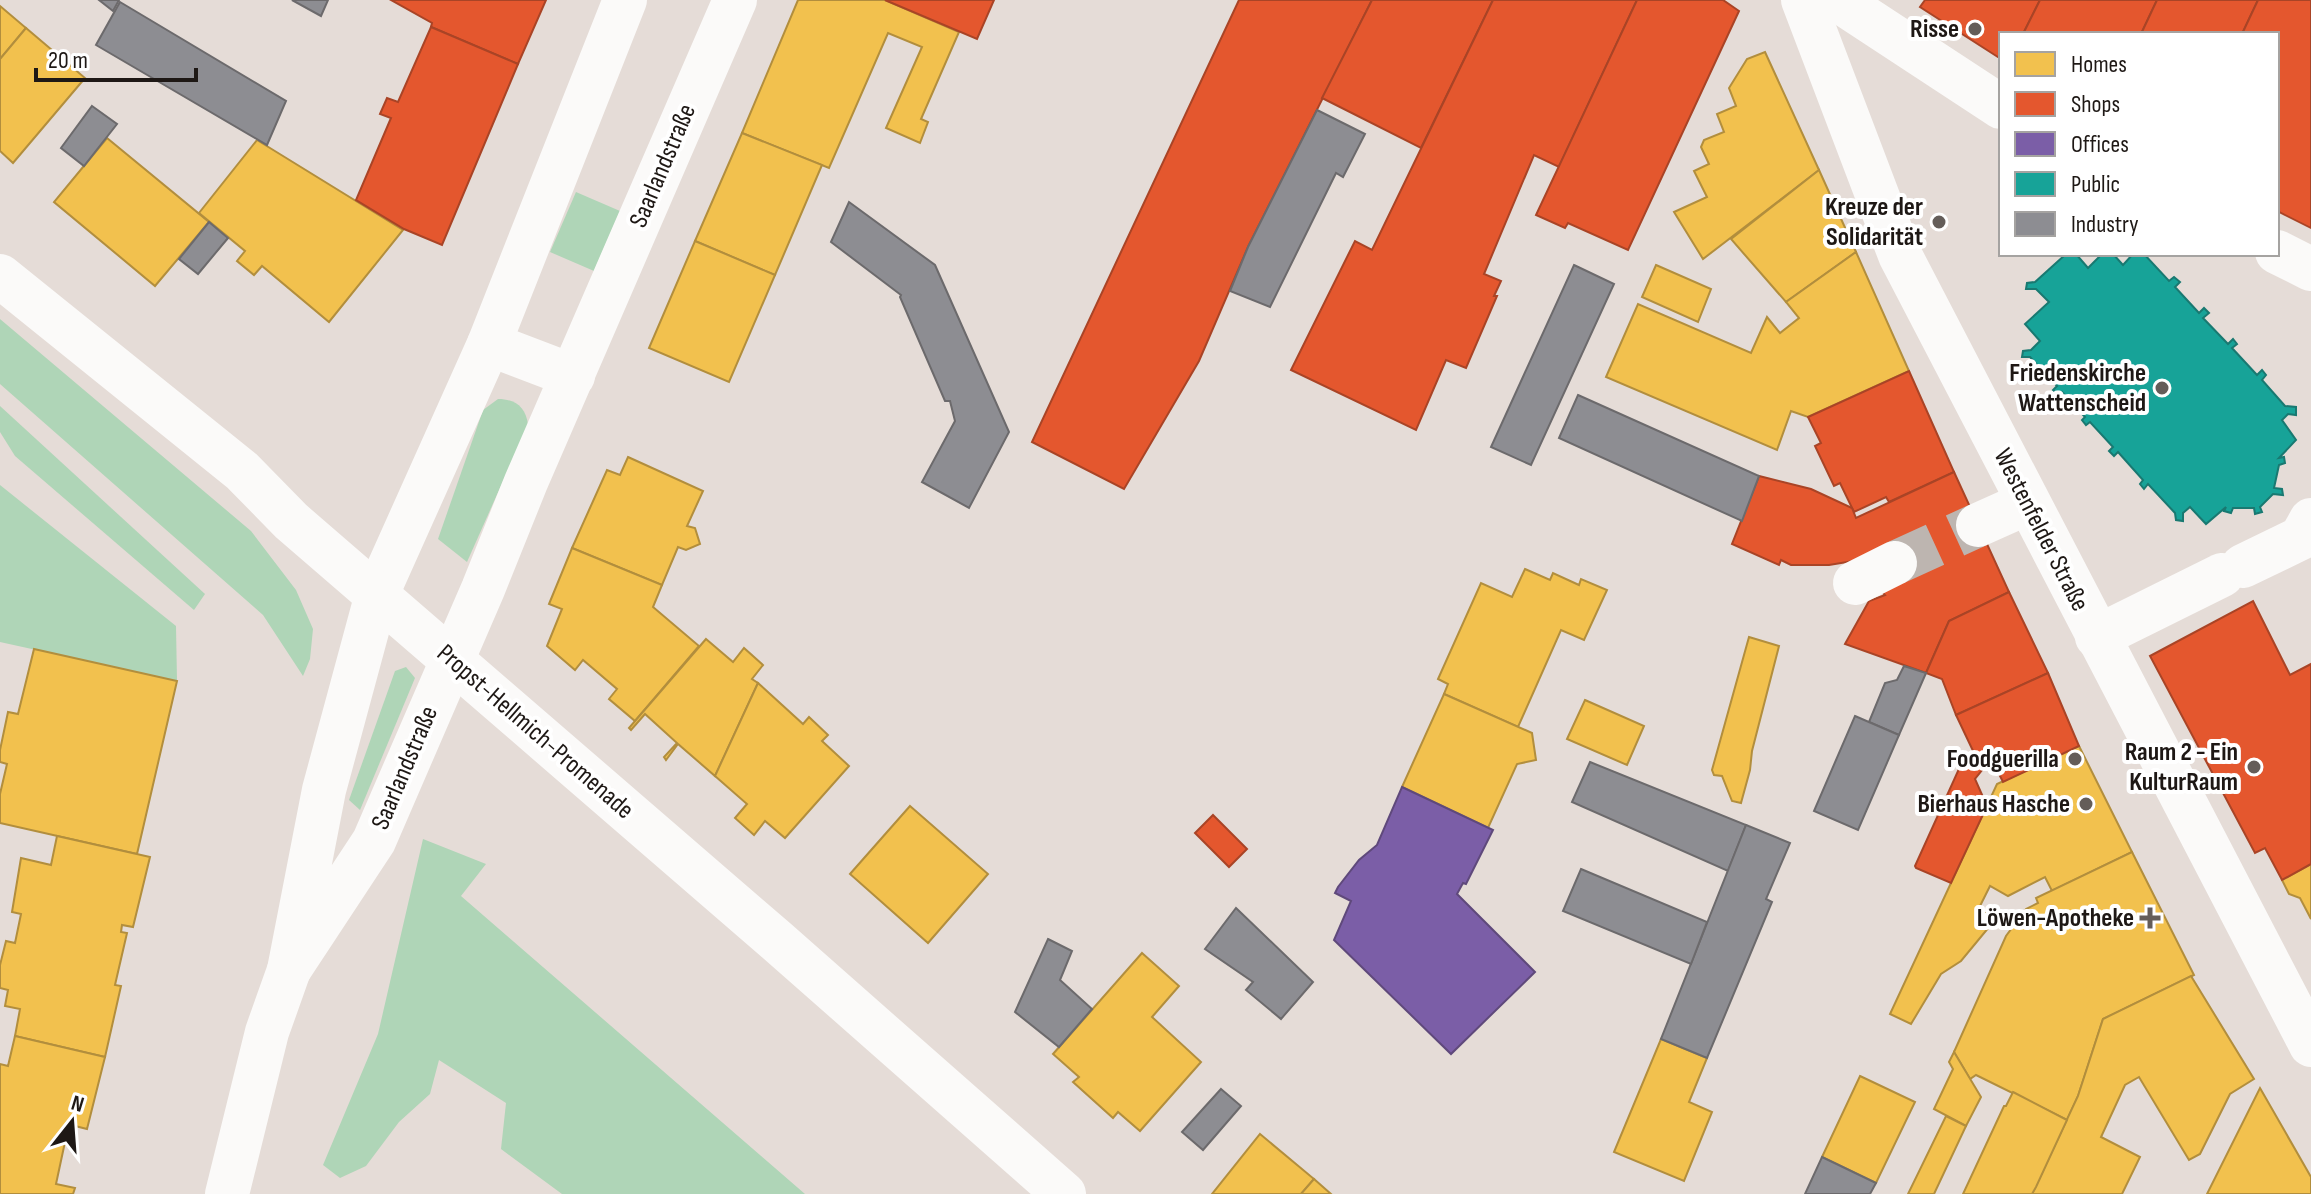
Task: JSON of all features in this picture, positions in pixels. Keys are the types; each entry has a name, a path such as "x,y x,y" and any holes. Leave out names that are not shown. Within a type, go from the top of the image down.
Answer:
{"street":[{"name":"Saarlandstraße","path":"227,1194 267,1032 289,970 324,790 377,594 489,344 625,0"},
{"name":"Saarlandstraße","path":"289,970 374,841 735,0"},
{"name":"Westenfelder Straße","path":"1803,0 1900,255 2311,1045"},
{"path":"1838,0 1999,106"},
{"path":"2279,253 2311,269"},
{"name":"Propst-Hellmich-Promenade","path":"0,276 242,471 291,521 1064,1194"},
{"path":"489,344 573,376"},
{"path":"1978,525 2027,503"},
{"path":"2097,637 2301,538 2311,520"},
{"path":"1855,583 1895,563"}],"green space":[{"path":"576,192 620,211 594,271 550,252"},
{"path":"0,319 251,531 296,590 313,629 310,659 303,676 263,615 0,384"},
{"path":"498,399 519,405 528,425 467,562 438,539 483,410"},
{"path":"0,406 205,594 194,610 15,456 0,432"},
{"path":"0,485 176,626 177,681 0,642"},
{"path":"406,667 415,678 360,810 349,800 395,671"},
{"path":"423,839 486,864 461,896 805,1194 562,1194 501,1149 506,1103 439,1060 430,1094 399,1122 366,1166 340,1178 323,1165 378,1034"}],"building: Homes":[{"path":"798,0 885,0 959,32 921,119 928,122 920,143 886,128 922,47 888,33 829,168 742,133"},
{"path":"0,6 26,28 0,59"},
{"path":"26,28 85,78 13,163 0,151 0,59"},
{"path":"1765,52 1819,170 1703,259 1674,212 1707,197 1694,171 1709,164 1701,147 1704,140 1724,132 1717,114 1736,106 1729,88 1747,59"},
{"path":"742,133 822,165 775,275 695,241"},
{"path":"107,138 209,222 155,286 54,202"},
{"path":"257,140 403,230 329,322 262,266 254,275 237,261 245,251 199,213"},
{"path":"1819,170 1856,252 1786,302 1731,239"},
{"path":"695,241 775,275 729,382 649,348"},
{"path":"1856,252 1909,371 1808,417 1791,411 1777,450 1606,377 1638,304 1751,353 1767,317 1780,333 1799,318 1786,302"},
{"path":"1656,265 1711,289 1698,322 1642,297"},
{"path":"628,457 703,491 687,526 695,528 700,544 686,550 678,547 662,585 572,548 607,470 620,475"},
{"path":"572,548 662,585 653,607 699,646 635,721 609,699 617,689 583,660 575,670 547,646 562,609 549,604"},
{"path":"1525,569 1550,580 1553,573 1579,585 1581,579 1607,590 1584,640 1561,630 1518,727 1444,694 1448,684 1438,679 1481,583 1512,597"},
{"path":"1749,637 1779,646 1741,803 1732,801 1722,776 1714,775 1712,770"},
{"path":"706,639 733,662 744,648 763,665 752,679 758,683 715,776 678,744 666,760 664,757 677,743 645,714 631,730 629,728"},
{"path":"34,649 177,681 137,854 0,823 0,794 7,764 0,762 0,750 8,712 18,714"},
{"path":"758,683 803,724 809,717 828,735 822,741 849,766 785,838 765,821 754,835 735,818 747,804 715,776"},
{"path":"1444,694 1532,733 1536,760 1517,764 1488,828 1402,787"},
{"path":"1585,700 1644,726 1627,765 1567,739"},
{"path":"2079,746 2132,852 2052,891 2045,877 2008,896 1990,886 1979,908 1994,921 1961,961 1941,974 1911,1024 1890,1014 1997,784"},
{"path":"910,806 988,874 928,943 850,874"},
{"path":"57,836 150,857 133,927 122,925 121,932 127,933 115,985 121,986 105,1057 15,1036 20,1009 5,1006 8,990 0,988 0,965 6,941 15,943 21,914 12,912 21,858 51,865"},
{"path":"2132,852 2194,975 2103,1019 2067,1120 1976,1075 1970,1079 1954,1052 2006,936 2026,909 2038,903 2036,898"},
{"path":"2311,864 2311,919 2300,898 2289,894 2282,880"},
{"path":"1142,953 1179,986 1152,1017 1201,1062 1140,1131 1118,1112 1113,1118 1073,1082 1079,1077 1053,1054"},
{"path":"2191,976 2254,1079 2230,1094 2200,1154 2189,1160 2139,1077 2125,1085 2101,1137 2140,1157 2122,1194 2032,1194 2078,1096 2103,1019"},
{"path":"15,1036 105,1057 87,1129 75,1126 71,1143 65,1142 56,1184 75,1188 73,1194 0,1194 0,1064 8,1066"},
{"path":"1661,1039 1707,1058 1689,1102 1712,1112 1684,1181 1614,1152"},
{"path":"1954,1052 1981,1097 1966,1126 1934,1109 1953,1069 1949,1062"},
{"path":"1860,1076 1915,1102 1876,1183 1822,1157"},
{"path":"2260,1088 2311,1177 2311,1194 2207,1194"},
{"path":"2013,1092 2067,1120 2036,1187 2032,1194 1963,1194 2004,1106"},
{"path":"1946,1116 1966,1126 1934,1194 1908,1194"},
{"path":"1260,1134 1314,1179 1301,1194 1212,1194"},
{"path":"1314,1179 1331,1194 1301,1194"}],"building: Shops":[{"path":"391,0 546,0 518,64 431,27 432,23"},
{"path":"885,0 994,0 977,39"},
{"path":"1239,0 1372,0 1248,247 1199,361 1124,489 1032,442"},
{"path":"1372,0 1493,0 1421,148 1322,98"},
{"path":"1493,0 1637,0 1559,167 1534,155 1484,274 1501,281 1494,296 1497,296 1466,368 1446,360 1416,430 1291,370 1355,241 1372,250"},
{"path":"1637,0 1723,0 1739,11 1628,250 1568,223 1565,228 1536,215"},
{"path":"1925,0 2040,0 2024,32 1999,32 1999,58 1920,7"},
{"path":"2040,0 2157,0 2142,32 2024,32"},
{"path":"2157,0 2258,0 2243,32 2142,32"},
{"path":"2258,0 2311,0 2311,228 2279,212 2279,32 2243,32"},
{"path":"431,27 518,64 442,245 404,229 356,200 391,118 380,114 387,98 398,102"},
{"path":"1909,371 1954,472 1889,502 1886,497 1854,512 1840,483 1834,486 1815,446 1821,443 1808,417"},
{"path":"1954,472 2009,592 1949,621 1926,673 1845,644 1869,601 1885,595 1853,561 1829,565 1791,565 1781,560 1779,565 1732,544 1759,476 1811,489 1852,508 1856,518"},
{"path":"2009,592 2048,673 1956,715 1942,679 1926,673 1949,621"},
{"path":"2253,601 2290,675 2311,664 2311,864 2282,880 2265,848 2255,853 2150,656"},
{"path":"2048,673 2079,746 2003,782 1994,764 1983,769 1975,779 1987,806 1951,883 1916,868 1963,760 1975,755 1956,715"},
{"path":"1213,815 1247,849 1229,867 1195,833"}],"building: Offices":[{"path":"1402,787 1493,830 1466,884 1463,883 1457,894 1535,972 1451,1054 1334,940 1351,901 1335,893 1359,860 1377,845"}],"building: Public":[{"name":"Friedenskirche Wattenscheid","path":"2064,256 2078,256 2088,268 2100,256 2115,256 2123,265 2131,256 2146,256 2169,281 2174,277 2180,282 2175,287 2199,313 2204,308 2209,313 2203,318 2228,344 2233,339 2237,344 2232,348 2257,375 2262,370 2266,375 2262,380 2285,406 2296,407 2296,415 2288,414 2282,420 2296,440 2279,458 2284,457 2285,463 2279,465 2274,488 2282,489 2283,495 2273,494 2260,507 2262,512 2255,514 2254,508 2233,508 2231,513 2224,511 2226,507 2206,524 2190,507 2183,513 2183,521 2176,520 2175,513 2148,484 2144,489 2140,484 2143,480 2118,452 2114,456 2109,451 2113,447 2090,422 2086,425 2082,420 2085,417 2062,392 2058,396 2053,390 2057,386 2030,357 2022,357 2023,351 2031,350 2040,341 2025,324 2049,302 2036,289 2026,289 2027,283 2035,282"}],"building: Industry":[{"path":"99,0 119,0 113,11"},
{"path":"292,0 328,0 321,16"},
{"path":"120,2 286,101 267,145 96,45"},
{"path":"92,106 117,124 84,166 61,148"},
{"path":"1317,110 1365,134 1343,177 1336,173 1270,307 1230,291 1248,247"},
{"path":"849,202 935,265 1009,432 969,508 922,482 955,421 950,401 945,401 901,295 831,242"},
{"path":"209,222 228,238 198,274 179,259"},
{"path":"1574,265 1614,284 1531,465 1491,447"},
{"path":"1578,395 1759,476 1742,521 1559,438"},
{"path":"1904,666 1926,673 1899,735 1869,722 1885,683 1897,680"},
{"path":"1855,716 1899,735 1858,830 1814,811"},
{"path":"1590,762 1746,825 1728,871 1572,802"},
{"path":"1746,825 1790,843 1766,899 1772,902 1707,1058 1661,1039"},
{"path":"1581,869 1707,922 1691,964 1563,911"},
{"path":"1236,908 1313,982 1281,1019 1246,990 1253,982 1205,949"},
{"path":"1048,939 1072,951 1060,980 1092,1009 1059,1047 1015,1012"},
{"path":"1221,1089 1241,1106 1203,1150 1182,1132"},
{"path":"1822,1157 1876,1183 1870,1194 1805,1194"}],"tunnel":[{"path":"1895,563 1978,525"}],"place":[{"name":"Risse","path":"1975,29"},
{"name":"Kreuze der Solidarität","path":"1939,222"},
{"name":"Friedenskirche Wattenscheid","path":"2162,388"},
{"name":"Foodguerilla","path":"2075,759"},
{"name":"Raum 2 - Ein KulturRaum","path":"2254,767"},
{"name":"Bierhaus Hasche","path":"2086,804"},
{"name":"Löwen-Apotheke","path":"2150,918"}]}
